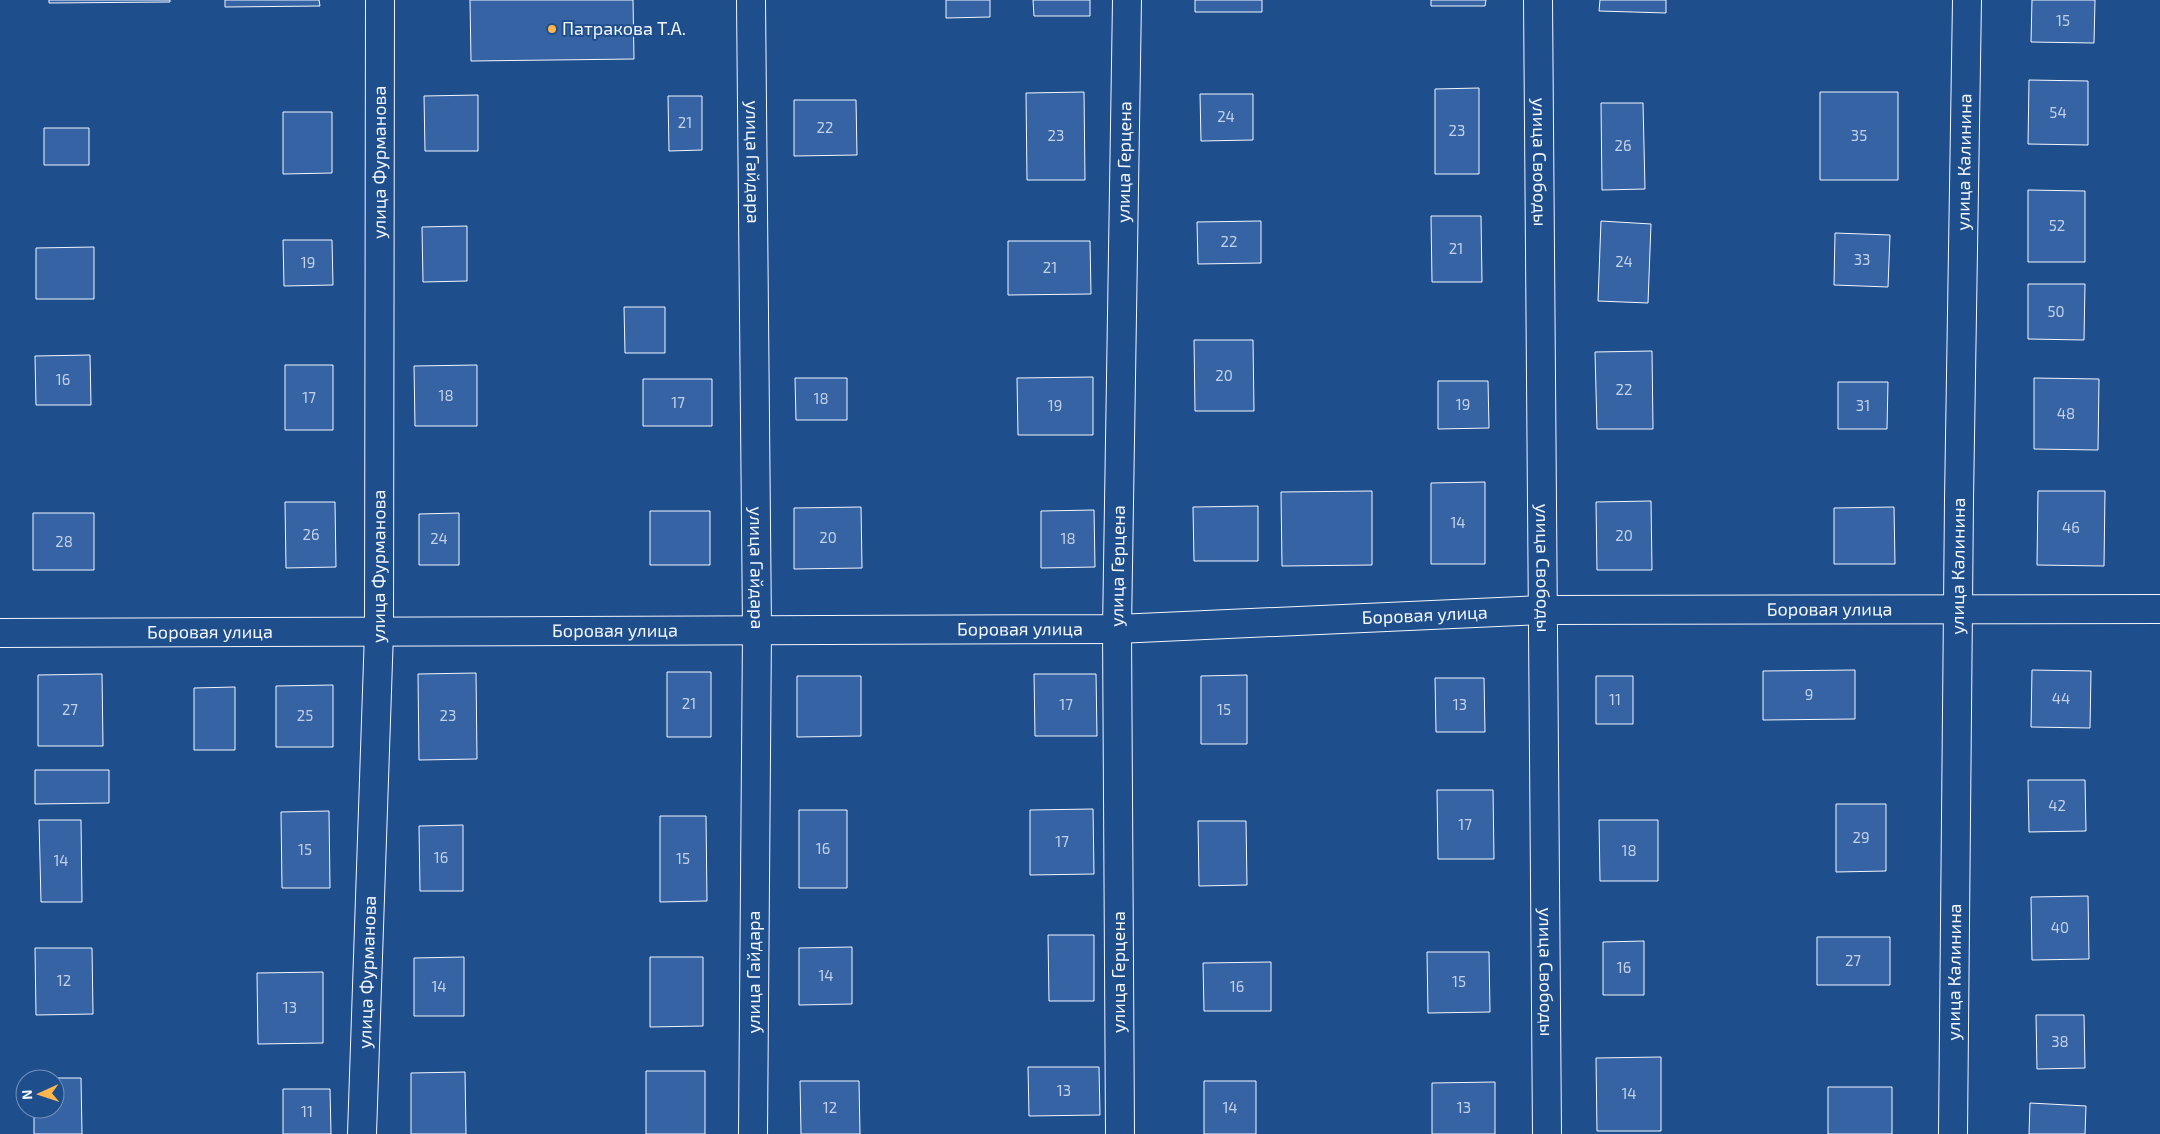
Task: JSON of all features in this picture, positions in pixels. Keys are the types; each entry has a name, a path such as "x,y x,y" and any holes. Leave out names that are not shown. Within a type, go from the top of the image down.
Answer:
{"street":[{"name":"улица Фурманова","path":"362,1134 379,632 380,0"},
{"name":"улица Гайдара","path":"751,0 756,630 753,1134"},
{"name":"улица Герцена","path":"1120,1134 1117,630 1127,0"},
{"name":"улица Свободы","path":"1538,0 1548,1134"},
{"name":"улица Калинина","path":"1953,1134 1967,0"},
{"name":"Боровая улица","path":"0,633 1117,630 1543,610 2160,609"}],"building":[{"path":"49,0 170,0 170,2 49,3"},
{"path":"225,0 319,0 320,6 225,7"},
{"name":"Патракова Т.А.","path":"470,0 633,0 634,59 471,61"},
{"path":"946,0 990,0 990,17 946,18"},
{"path":"1033,0 1090,0 1090,16 1034,16"},
{"path":"1195,0 1262,0 1262,12 1195,12"},
{"path":"1431,0 1486,0 1485,6 1431,6"},
{"path":"1600,0 1666,0 1666,13 1599,11"},
{"path":"2032,0 2095,0 2094,43 2031,42"},
{"path":"2029,80 2088,81 2088,145 2028,144"},
{"path":"1479,88 1479,174 1435,174 1435,89"},
{"path":"1084,92 1085,180 1027,180 1026,93"},
{"path":"1820,92 1898,92 1898,180 1820,180"},
{"path":"1200,94 1253,94 1253,140 1201,141"},
{"path":"478,95 478,151 425,151 424,96"},
{"path":"668,96 702,96 702,150 669,151"},
{"path":"794,100 856,100 857,155 794,156"},
{"path":"1601,103 1643,103 1645,189 1602,190"},
{"path":"283,112 332,112 332,173 283,174"},
{"path":"44,128 89,128 89,165 44,165"},
{"path":"2028,190 2085,191 2085,262 2028,262"},
{"path":"1431,216 1481,216 1482,282 1432,282"},
{"path":"1261,221 1261,263 1198,264 1197,222"},
{"path":"1601,221 1651,224 1648,303 1598,301"},
{"path":"467,226 467,281 423,282 422,227"},
{"path":"1835,233 1890,235 1888,287 1834,285"},
{"path":"283,240 332,240 333,285 284,286"},
{"path":"1008,241 1090,241 1091,294 1008,295"},
{"path":"94,247 94,299 36,299 36,248"},
{"path":"2028,284 2085,284 2084,340 2028,339"},
{"path":"624,307 665,307 665,353 625,353"},
{"path":"1194,340 1253,340 1254,411 1195,411"},
{"path":"1652,351 1653,429 1597,429 1595,352"},
{"path":"90,355 91,405 36,405 35,356"},
{"path":"285,365 333,365 333,430 285,430"},
{"path":"477,365 477,426 415,426 414,366"},
{"path":"1093,377 1093,435 1018,435 1017,378"},
{"path":"795,378 847,378 847,420 796,420"},
{"path":"2034,378 2099,379 2098,450 2034,449"},
{"path":"643,379 712,379 712,426 643,426"},
{"path":"1438,381 1488,381 1489,428 1438,429"},
{"path":"1838,382 1888,382 1887,429 1838,429"},
{"path":"1485,482 1485,564 1431,564 1431,483"},
{"path":"1372,491 1372,565 1282,566 1281,492"},
{"path":"2038,491 2105,491 2104,566 2037,565"},
{"path":"1651,501 1652,570 1597,570 1596,502"},
{"path":"285,502 335,502 336,567 286,568"},
{"path":"1258,506 1258,561 1194,561 1193,507"},
{"path":"861,507 862,568 794,569 794,508"},
{"path":"1894,507 1895,564 1834,564 1834,508"},
{"path":"1094,510 1095,567 1041,568 1041,511"},
{"path":"650,511 710,511 710,565 650,565"},
{"path":"33,513 94,513 94,570 33,570"},
{"path":"459,513 459,565 419,565 419,514"},
{"path":"1855,670 1855,719 1763,720 1763,671"},
{"path":"2032,670 2091,671 2090,728 2031,727"},
{"path":"667,672 711,672 711,737 667,737"},
{"path":"476,673 477,759 419,760 418,674"},
{"path":"102,674 103,746 38,746 38,675"},
{"path":"1034,674 1096,674 1097,736 1035,736"},
{"path":"1247,675 1247,744 1201,744 1201,676"},
{"path":"797,676 861,676 861,736 797,737"},
{"path":"1596,676 1633,676 1633,724 1596,724"},
{"path":"1435,678 1484,678 1485,732 1436,732"},
{"path":"333,685 333,747 276,747 276,686"},
{"path":"235,687 235,750 194,750 194,688"},
{"path":"35,770 109,770 109,803 35,804"},
{"path":"2028,780 2085,780 2086,831 2029,832"},
{"path":"1437,790 1493,790 1494,859 1438,859"},
{"path":"1836,804 1886,804 1886,871 1836,872"},
{"path":"1093,809 1094,874 1030,875 1030,810"},
{"path":"799,810 847,810 847,888 799,888"},
{"path":"329,811 330,888 282,888 281,812"},
{"path":"660,816 706,816 707,901 660,902"},
{"path":"39,820 81,820 82,902 41,902"},
{"path":"1599,820 1658,820 1658,881 1600,881"},
{"path":"1198,821 1246,821 1247,885 1199,886"},
{"path":"463,825 463,891 420,891 419,826"},
{"path":"2088,896 2089,959 2032,960 2031,897"},
{"path":"1048,935 1094,935 1094,1001 1049,1001"},
{"path":"1817,937 1890,937 1890,985 1817,985"},
{"path":"1644,941 1644,995 1603,995 1603,942"},
{"path":"852,947 852,1004 799,1005 799,948"},
{"path":"35,948 92,948 93,1014 36,1015"},
{"path":"1427,952 1489,952 1490,1012 1428,1013"},
{"path":"464,957 464,1016 414,1016 414,958"},
{"path":"650,957 703,957 703,1026 650,1027"},
{"path":"1271,962 1271,1011 1204,1011 1203,963"},
{"path":"323,972 323,1043 258,1044 257,973"},
{"path":"2036,1015 2084,1015 2085,1068 2037,1069"},
{"path":"1661,1057 1661,1131 1597,1131 1596,1058"},
{"path":"1028,1067 1099,1067 1100,1115 1029,1116"},
{"path":"646,1071 705,1071 705,1134 646,1134"},
{"path":"465,1072 466,1134 411,1134 411,1073"},
{"path":"65,1078 81,1078 82,1134 34,1134 34,1119 65,1119"},
{"path":"800,1081 859,1081 860,1134 801,1134"},
{"path":"1204,1081 1256,1081 1256,1134 1204,1134"},
{"path":"1495,1082 1495,1134 1432,1134 1432,1083"},
{"path":"1828,1087 1892,1087 1892,1134 1828,1134"},
{"path":"283,1089 330,1089 331,1134 283,1134"},
{"path":"2030,1103 2086,1106 2085,1134 2029,1134"}],"place":[{"name":"Патракова Т.А.","path":"552,29"}]}
